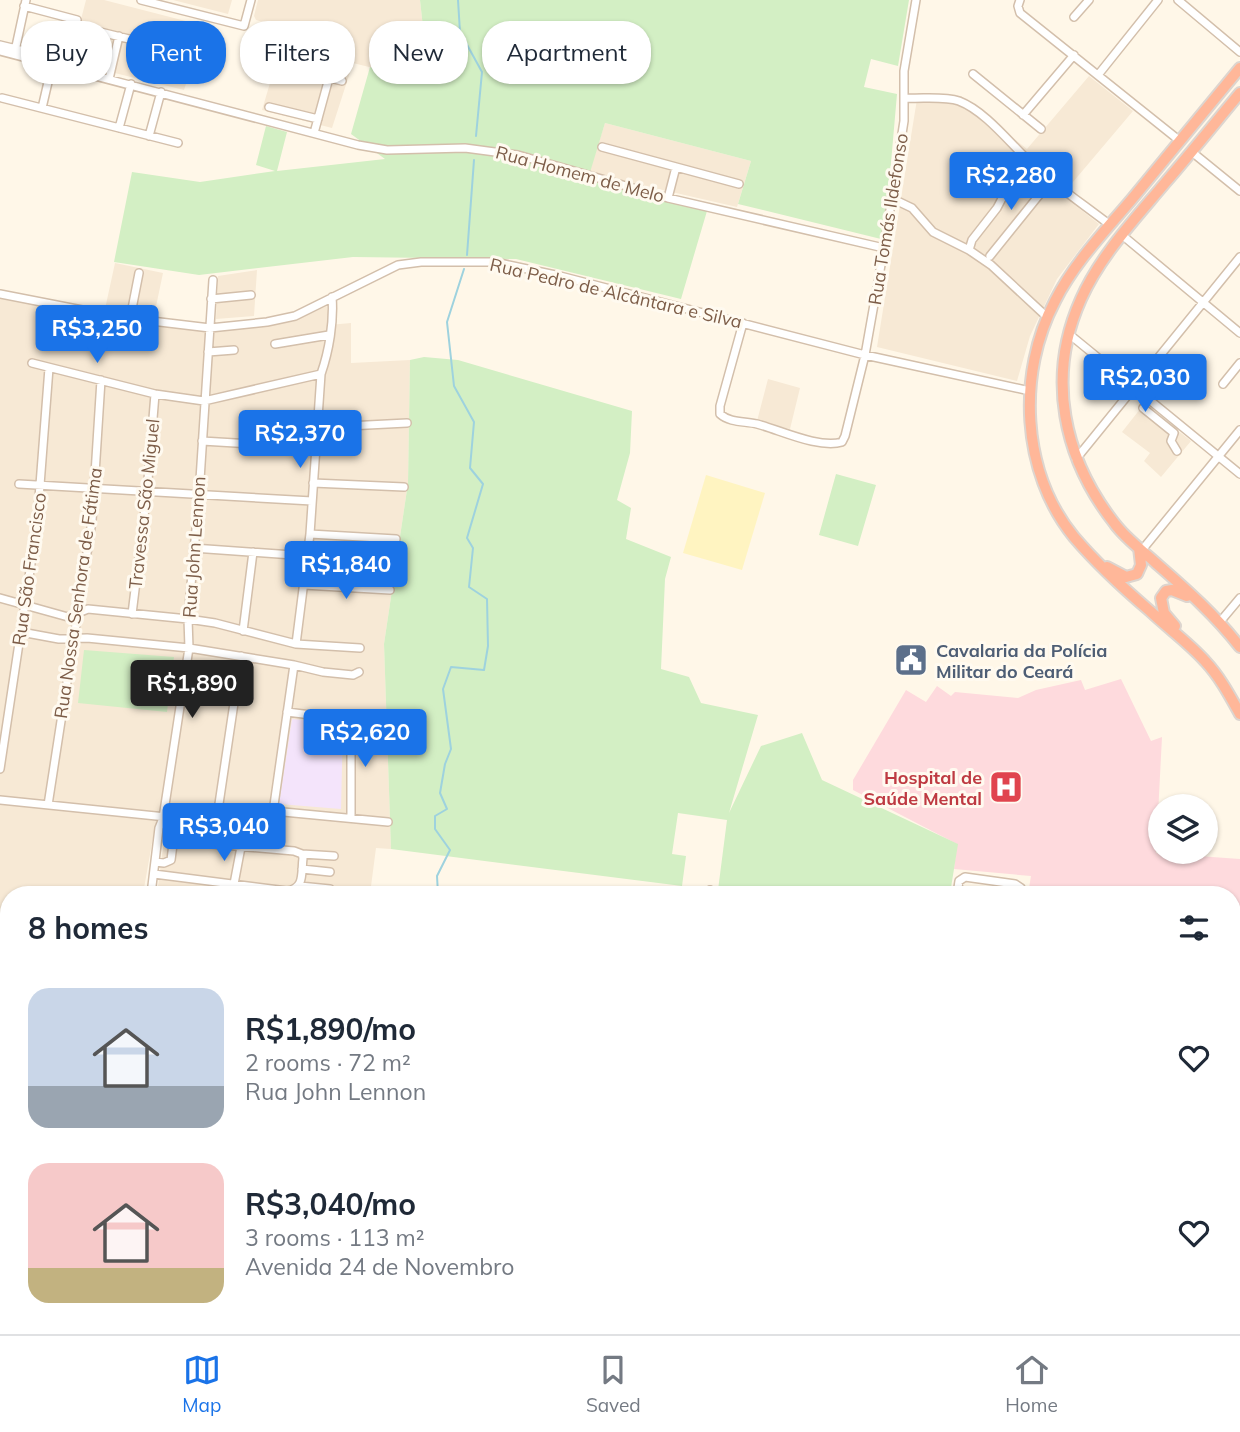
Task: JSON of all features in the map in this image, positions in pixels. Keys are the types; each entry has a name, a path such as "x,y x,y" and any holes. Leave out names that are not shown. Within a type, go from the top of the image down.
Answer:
{"highway":[{"path":"1240,68 1071,276 1047,317 1038,342 1030,391 1034,449 1045,486 1065,524 1114,580 1193,649 1216,675 1240,714"},
{"path":"1240,93 1122,235 1091,279 1076,309 1063,366 1063,394 1070,440 1076,459 1097,501 1117,527 1199,601 1240,647"},
{"path":"1098,562 1125,577 1132,576 1140,569 1141,549"},
{"path":"1193,649 1164,613 1160,602 1163,594 1172,590 1199,601"}],"street":[{"path":"141,0 244,26 251,0"},
{"name":"Rua Tomás Ildefonso","path":"743,323 720,406 720,413 724,418 828,443 842,442 865,355 884,248 904,121 904,71 916,0"},
{"path":"1020,0 1020,13 1180,141"},
{"path":"1074,17 1089,0"},
{"path":"1098,75 1158,0"},
{"path":"1178,0 1240,52"},
{"path":"15,51 25,3 77,20"},
{"path":"112,34 126,38"},
{"path":"112,63 119,36"},
{"name":"Rua Homem de Melo","path":"0,45 21,53"},
{"name":"Rua Homem de Melo","path":"0,51 21,52"},
{"path":"1023,114 1074,55"},
{"path":"973,74 1041,129"},
{"path":"42,108 48,84"},
{"path":"119,128 131,84"},
{"name":"Rua Homem de Melo","path":"131,84 387,150 465,148 509,153 668,198 884,248"},
{"path":"314,133 327,84"},
{"path":"149,136 162,92"},
{"path":"2,98 178,143"},
{"path":"905,98 946,98 962,102 1012,142 1028,160 1110,225"},
{"path":"269,107 318,119"},
{"path":"602,148 739,184"},
{"path":"1192,152 1240,191"},
{"path":"969,250 972,240 997,208 1009,185 1028,160"},
{"path":"668,198 676,167"},
{"path":"990,256 1052,179"},
{"path":"891,198 912,208 933,232 969,250 991,265 1047,317"},
{"path":"1122,235 1240,333"},
{"path":"1076,459 1240,257"},
{"name":"Rua Pedro de Alcântara e Silva","path":"0,294 130,319 210,328 285,320 398,265 481,261 525,268 865,355 1030,391"},
{"path":"130,319 139,273"},
{"name":"Rua John Lennon","path":"152,886 159,828 163,818 189,648 188,619 213,280"},
{"path":"212,299 251,295"},
{"path":"296,644 310,534 321,374 333,309 332,297"},
{"path":"1069,334 1240,474"},
{"path":"275,344 329,335"},
{"path":"208,352 234,350"},
{"path":"32,363 155,394 204,401 321,374"},
{"path":"1223,384 1240,363"},
{"name":"Rua São Francisco","path":"0,769 40,486 49,368"},
{"name":"Rua Nossa Senhora de Fátima","path":"48,805 95,488 101,380"},
{"name":"Travessa São Miguel","path":"132,614 147,492 155,394"},
{"path":"1143,408 1174,433"},
{"path":"317,424 348,426 407,423"},
{"path":"1177,451 1171,441 1181,424"},
{"path":"1141,549 1240,430"},
{"path":"202,442 316,448"},
{"path":"313,483 404,486"},
{"path":"19,484 312,501"},
{"path":"310,534 396,539"},
{"path":"194,548 307,556"},
{"path":"243,631 253,552"},
{"path":"304,585 390,590"},
{"path":"0,598 68,617 88,609 188,619 215,623 296,644 360,648"},
{"path":"1219,622 1240,598"},
{"path":"20,632 74,640 87,638 189,648 323,672 353,675 359,672"},
{"path":"216,824 241,656"},
{"path":"0,800 216,824 257,827 270,822 295,665"},
{"path":"287,712 351,720 351,818"},
{"path":"273,811 388,822"},
{"path":"155,862 172,860 173,844 177,841 334,856"},
{"path":"234,884 240,847"},
{"path":"300,886 302,854"},
{"path":"302,869 330,872"},
{"path":"154,874 249,886"},
{"path":"958,886 959,881 965,877 1018,886"}],"shaded area":[{"path":"86,0 104,0 186,21 126,21 126,76 112,72 112,21 81,21"},
{"path":"173,0 232,0 228,14"},
{"path":"258,0 420,0 422,21 369,21 369,67 355,64 355,21 259,21 254,16"},
{"path":"1089,76 1133,111 1062,195 1099,224 1057,279 1030,336 1017,381 877,347 918,93 961,96 1027,149"},
{"path":"160,84 186,84 184,90"},
{"path":"270,84 346,84 332,128 262,110"},
{"path":"605,123 751,161 737,207 589,173"},
{"path":"115,263 163,273 154,316 105,309"},
{"path":"257,270 254,316 216,319 218,276"},
{"path":"0,293 117,315 212,325 292,322 327,306 329,325 351,323 351,363 410,360 408,483 384,644 391,849 376,848 371,886 158,886 165,832 168,828 155,826 144,886 0,886"},
{"path":"768,379 800,388 790,429 757,421"},
{"path":"1144,404 1191,441 1161,477 1144,461 1150,453 1122,432"},
{"name":"Hospital de Saúde Mental","path":"1121,679 1151,741 1162,737 1159,794 1148,794 1148,864 1218,864 1218,857 1240,859 1240,886 1029,886 1031,876 954,869 957,844 853,790 853,780 906,690 926,702 937,686 951,696 955,692 1018,698 1036,690 1081,680 1085,690"},
{"path":"292,719 343,724 341,809 279,804"}],"green space":[{"path":"420,0 909,0 898,66 871,59 864,87 897,94 888,197 881,239 738,204 751,161 605,123 588,179 707,211 681,299 516,259 353,257 199,275 114,262 132,172 200,182 275,171 256,165 266,126 287,132 277,171 385,159 351,134 369,71 369,84 468,84 468,21 422,21"},
{"path":"424,357 458,360 632,411 630,453 617,500 631,508 626,539 671,557 665,579 661,669 689,677 701,703 758,715 729,813 761,746 802,733 822,780 958,844 951,886 719,886 727,820 678,813 672,854 686,856 682,886 391,849 384,644 408,483 410,360"},
{"path":"836,474 876,485 858,546 819,535"},
{"path":"84,650 174,657 167,712 78,703"}],"sand":[{"path":"706,475 765,493 742,570 683,553"}],"waterway":[{"path":"458,0 460,32 482,72 476,136"},
{"path":"467,255 474,160"},
{"path":"438,886 437,876 450,850 435,829 435,816 447,809 440,793 445,764 451,749 443,689 451,667 484,670 488,646 487,599 469,587 473,548 467,538 483,484 470,468 474,422 454,386 447,322 464,269"}],"place":[{"name":"Cavalaria da Polícia Militar do Ceará","path":"911,660"},
{"name":"Hospital de Saúde Mental","path":"1006,787"}]}
